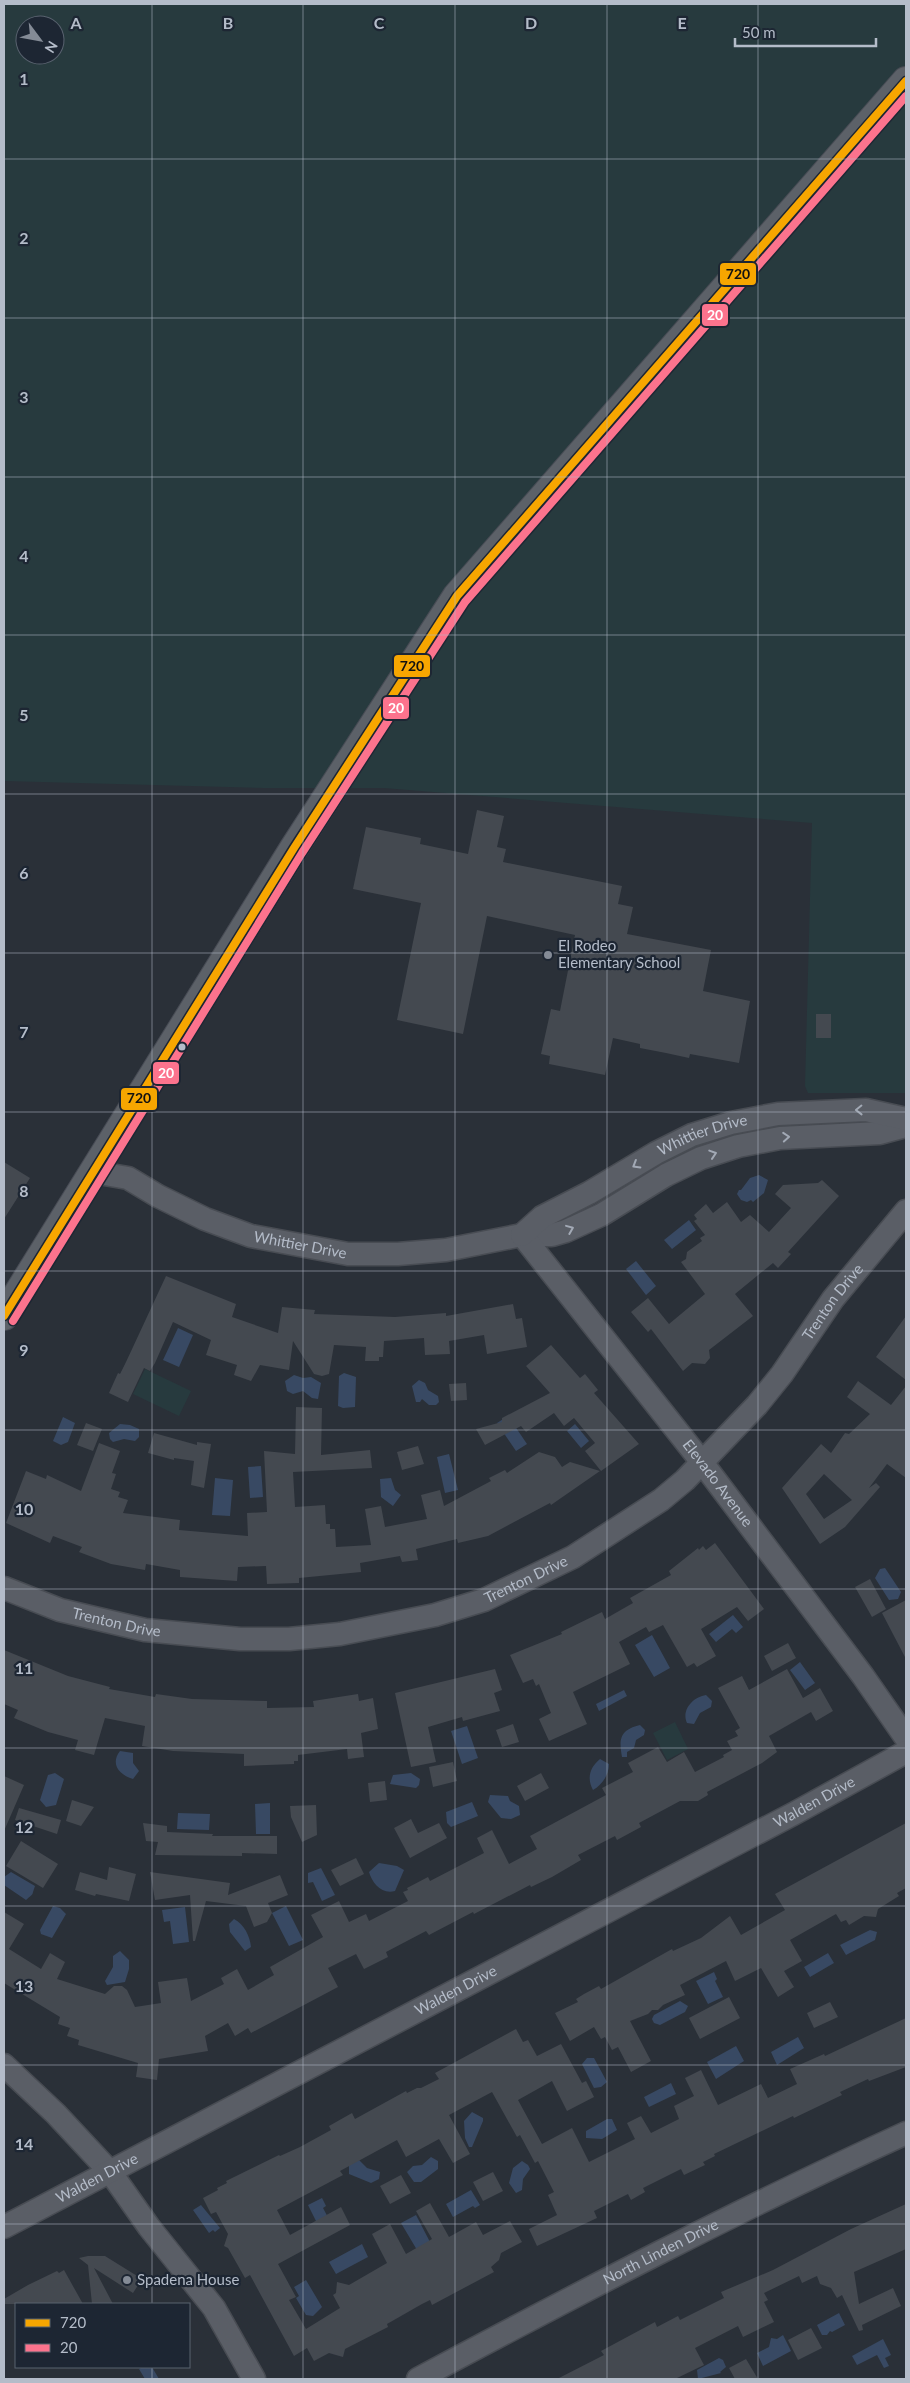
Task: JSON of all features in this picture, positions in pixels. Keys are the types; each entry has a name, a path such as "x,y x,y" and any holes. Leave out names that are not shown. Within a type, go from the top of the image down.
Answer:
{"main road":[{"path":"4,1316 289,857 457,596 906,81"}],"street":[{"name":"Whittier Drive","path":"522,1236 542,1217 589,1193 656,1153 692,1135 731,1123 778,1114 866,1110 906,1118"},
{"name":"Whittier Drive","path":"93,1172 128,1178 158,1196 206,1219 251,1236 348,1254 398,1254 446,1250 522,1236 552,1235 566,1231 601,1215 666,1175 701,1158 738,1146 780,1138 880,1133 906,1126"},
{"name":"Trenton Drive","path":"4,1588 60,1610 145,1630 240,1639 289,1639 340,1634 435,1615 484,1600 573,1557 661,1500 684,1480 701,1461 731,1434 757,1405 782,1374 833,1299 906,1211"},
{"name":"Elevado Avenue","path":"522,1236 701,1461 863,1676 906,1738"},
{"name":"Walden Drive","path":"4,2227 795,1813 906,1752"},
{"path":"4,2065 68,2126 111,2172 149,2227 214,2308 254,2379"},
{"name":"North Linden Drive","path":"418,2379 644,2259 771,2196 906,2133"}],"green space":[{"path":"4,4 906,4 906,1093 808,1093 805,1086 812,823 384,788 265,788 4,781"},
{"path":"145,1369 191,1391 179,1416 133,1394"},
{"path":"675,1722 688,1749 667,1760 653,1733"}],"water":[{"path":"759,1175 768,1180 764,1193 753,1202 751,1200 747,1202 741,1200 737,1194 739,1190 750,1178"},
{"path":"689,1220 696,1230 672,1249 664,1240"},
{"path":"636,1261 656,1286 646,1295 626,1269"},
{"path":"178,1328 193,1335 179,1367 163,1360"},
{"path":"344,1373 356,1377 355,1407 343,1408 338,1406 339,1376"},
{"path":"294,1375 303,1378 311,1377 321,1383 318,1399 312,1398 303,1391 293,1394 287,1391 285,1381"},
{"path":"419,1380 425,1383 428,1390 438,1396 439,1402 436,1405 429,1405 422,1399 420,1402 416,1402 412,1386"},
{"path":"508,1416 527,1444 516,1451 497,1423"},
{"path":"63,1417 75,1423 68,1442 61,1445 53,1441"},
{"path":"120,1424 130,1425 139,1429 139,1437 135,1441 124,1439 113,1442 110,1439 109,1433"},
{"path":"575,1424 589,1441 581,1448 567,1431"},
{"path":"449,1454 458,1490 445,1493 437,1457"},
{"path":"261,1466 263,1497 250,1498 248,1467"},
{"path":"215,1478 233,1480 230,1516 212,1515"},
{"path":"391,1478 395,1490 401,1495 393,1506 381,1497 380,1479"},
{"path":"885,1568 901,1592 898,1599 889,1600 875,1578 880,1569"},
{"path":"733,1615 743,1627 736,1633 732,1629 716,1642 709,1634"},
{"path":"652,1635 670,1668 654,1677 635,1645"},
{"path":"800,1662 815,1683 805,1690 790,1670"},
{"path":"624,1690 627,1696 599,1711 596,1704"},
{"path":"706,1695 712,1701 711,1707 700,1713 694,1724 687,1723 686,1713 689,1705 697,1698"},
{"path":"640,1725 645,1730 644,1735 636,1740 634,1748 627,1752 627,1757 622,1757 622,1736 628,1730"},
{"path":"467,1726 478,1758 462,1764 451,1731"},
{"path":"120,1751 133,1753 133,1763 139,1771 133,1779 120,1772 116,1765 117,1756"},
{"path":"600,1759 609,1764 609,1768 604,1779 593,1790 590,1774 593,1766"},
{"path":"55,1773 64,1779 56,1805 46,1807 40,1800 48,1775"},
{"path":"411,1773 420,1779 419,1785 416,1788 390,1784 393,1775"},
{"path":"490,1795 508,1796 510,1801 519,1806 520,1815 511,1819 501,1818 488,1802"},
{"path":"472,1802 478,1816 451,1827 447,1823 446,1812"},
{"path":"270,1803 270,1834 256,1834 255,1804"},
{"path":"178,1813 210,1814 209,1830 177,1829"},
{"path":"379,1863 397,1866 404,1870 395,1891 382,1890 372,1880 369,1872"},
{"path":"321,1868 335,1895 322,1901 313,1882 308,1883 308,1873"},
{"path":"11,1872 35,1886 32,1894 26,1900 4,1885 4,1877"},
{"path":"53,1906 60,1908 66,1914 52,1938 41,1934 40,1930"},
{"path":"286,1906 303,1940 289,1946 272,1913"},
{"path":"185,1907 189,1942 173,1944 170,1921 164,1922 162,1910"},
{"path":"234,1919 244,1927 249,1939 251,1947 245,1951 230,1932 229,1924"},
{"path":"870,1930 877,1932 875,1940 846,1955 840,1945"},
{"path":"120,1951 129,1960 129,1969 125,1982 107,1985 105,1981 113,1967 113,1956"},
{"path":"828,1953 834,1963 810,1977 804,1967"},
{"path":"714,1972 717,1979 715,1981 723,1997 708,2004 696,1981"},
{"path":"680,2001 688,2006 685,2012 660,2025 654,2023 652,2019 654,2015"},
{"path":"798,2037 804,2048 777,2065 771,2052"},
{"path":"736,2046 744,2061 716,2079 707,2062"},
{"path":"587,2058 594,2058 607,2082 601,2087 594,2088 582,2064"},
{"path":"671,2083 676,2094 649,2107 644,2097"},
{"path":"472,2112 483,2118 483,2121 472,2147 469,2147 465,2138 464,2121"},
{"path":"607,2119 612,2119 617,2130 602,2139 586,2138 586,2131"},
{"path":"431,2157 438,2161 438,2169 421,2182 414,2182 407,2172 413,2166 422,2165"},
{"path":"359,2160 367,2168 380,2172 379,2179 371,2183 349,2174 349,2164"},
{"path":"522,2161 530,2169 523,2179 522,2190 516,2193 509,2183 513,2168"},
{"path":"471,2190 480,2205 475,2208 473,2206 453,2217 446,2204"},
{"path":"322,2198 326,2206 323,2208 331,2223 320,2229 308,2205"},
{"path":"201,2205 220,2228 215,2232 213,2230 209,2233 193,2210"},
{"path":"416,2215 430,2242 417,2250 401,2223"},
{"path":"362,2244 368,2257 336,2274 329,2262"},
{"path":"306,2280 322,2307 313,2316 306,2315 296,2298 299,2296 294,2287"},
{"path":"839,2313 845,2325 832,2332 830,2331 827,2335 822,2335 817,2325"},
{"path":"783,2335 791,2351 763,2366 757,2353 769,2347 771,2338 777,2339"},
{"path":"883,2339 891,2355 885,2358 889,2366 884,2368 877,2355 857,2365 852,2356"},
{"path":"719,2358 723,2360 726,2367 721,2373 698,2379 697,2370"},
{"path":"153,2368 159,2379 145,2379 139,2369"}],"building":[{"path":"477,810 504,816 497,847 506,849 503,862 622,886 618,904 633,907 627,934 711,950 703,991 750,1001 739,1063 690,1054 689,1058 640,1048 640,1044 613,1038 605,1075 549,1064 550,1056 541,1054 551,1009 560,1011 575,935 487,916 463,1034 397,1020 421,903 353,889 366,827 421,838 420,844 468,854"},
{"path":"816,1014 831,1014 831,1038 816,1038"},
{"path":"4,1162 30,1178 4,1219"},
{"path":"822,1180 839,1196 788,1252 791,1254 778,1268 773,1263 735,1294 753,1316 709,1350 710,1358 705,1364 692,1363 683,1371 651,1329 648,1332 631,1312 648,1298 669,1324 705,1294 681,1262 686,1259 687,1252 702,1241 700,1238 705,1235 694,1221 697,1219 694,1215 706,1204 713,1213 727,1202 741,1222 750,1215 769,1232 791,1208 775,1194 783,1185 818,1183"},
{"path":"166,1276 236,1304 232,1317 278,1333 282,1307 315,1310 314,1314 395,1317 446,1313 446,1316 513,1304 516,1319 522,1318 527,1347 487,1354 484,1335 449,1341 450,1354 425,1355 424,1338 384,1341 383,1357 379,1357 379,1361 365,1361 366,1347 334,1345 329,1374 322,1376 314,1374 293,1341 289,1370 260,1365 251,1381 234,1375 237,1365 206,1355 211,1340 173,1322 155,1363 150,1371 144,1368 128,1402 109,1393 118,1373 120,1374 126,1362"},
{"path":"906,1316 906,1380 876,1357"},
{"path":"551,1345 580,1378 585,1374 598,1390 594,1393 639,1444 601,1471 585,1451 595,1443 574,1418 564,1426 554,1413 526,1432 521,1426 485,1445 476,1429 502,1422 502,1418 550,1393 526,1366"},
{"path":"858,1381 891,1405 906,1386 906,1478 887,1464 869,1488 876,1483 880,1487 845,1527 820,1544 782,1488 821,1444 831,1453 845,1433 849,1434 870,1414 847,1397","holes":["824,1474 852,1500 824,1519 806,1494"]},
{"path":"466,1383 467,1400 451,1401 449,1384"},
{"path":"296,1407 322,1408 321,1455 370,1450 372,1468 293,1472 295,1507 325,1505 326,1524 330,1524 330,1529 335,1529 336,1547 371,1545 365,1509 381,1506 385,1527 427,1519 421,1495 440,1490 444,1506 491,1481 489,1478 505,1470 507,1473 539,1452 555,1457 562,1467 570,1462 600,1471 551,1505 550,1503 488,1536 458,1543 457,1539 416,1549 418,1560 402,1562 400,1556 360,1563 361,1572 299,1578 299,1583 267,1584 266,1566 238,1567 237,1581 180,1577 180,1570 146,1564 145,1570 111,1564 79,1552 82,1547 53,1536 50,1543 6,1523 26,1471 46,1479 47,1475 81,1491 99,1443 120,1451 112,1473 116,1474 111,1489 120,1492 118,1497 128,1500 123,1513 180,1520 179,1530 248,1536 247,1513 267,1512 264,1451 295,1454"},
{"path":"86,1423 102,1429 93,1451 77,1445"},
{"path":"154,1433 197,1445 197,1442 211,1444 204,1488 191,1485 194,1461 174,1458 174,1460 148,1453"},
{"path":"418,1446 424,1464 402,1470 397,1452"},
{"path":"715,1543 764,1609 748,1621 737,1607 701,1629 716,1656 697,1667 694,1663 687,1667 663,1625 649,1632 646,1627 619,1642 630,1664 573,1692 587,1724 549,1741 539,1719 551,1713 539,1684 536,1686 533,1679 523,1683 510,1655 562,1634 561,1632 602,1612 605,1619 633,1603 630,1598 671,1575 669,1571 698,1548 699,1550 703,1546 706,1550"},
{"path":"870,1579 886,1609 872,1617 855,1587"},
{"path":"906,1600 906,1659 882,1613"},
{"path":"788,1643 796,1658 772,1671 764,1656"},
{"path":"4,1650 68,1676 110,1687 109,1689 155,1697 156,1694 192,1699 267,1701 267,1708 314,1707 313,1701 358,1694 359,1701 373,1698 378,1729 361,1733 364,1757 348,1759 347,1749 298,1755 298,1761 294,1761 294,1764 244,1766 244,1754 173,1751 142,1746 145,1726 105,1718 94,1755 75,1750 78,1740 48,1732 14,1718 18,1710 4,1704"},
{"path":"495,1669 502,1690 494,1693 500,1711 463,1721 462,1717 428,1727 436,1762 411,1767 395,1693"},
{"path":"787,1669 803,1698 820,1688 833,1711 816,1721 811,1712 769,1736 777,1752 762,1763 707,1792 708,1795 698,1801 680,1801 639,1823 641,1827 617,1840 615,1836 578,1855 581,1860 552,1877 531,1887 530,1885 429,1935 426,1931 386,1952 388,1957 364,1969 356,1954 328,1968 338,1987 251,2033 248,2028 235,2036 228,2023 205,2036 208,2051 159,2059 157,2080 136,2077 138,2063 78,2045 79,2040 67,2036 70,2028 58,2024 60,2017 4,1983 4,1912 24,1924 9,1949 41,1969 50,1953 65,1962 57,1979 105,1994 114,1986 122,1986 127,1990 135,2007 161,2003 158,1982 187,1978 191,2001 224,1984 221,1978 237,1969 248,1990 274,1975 270,1967 323,1937 311,1915 339,1901 349,1922 366,1914 369,1921 408,1901 403,1892 408,1890 407,1888 428,1877 430,1881 484,1853 477,1838 492,1830 509,1864 537,1849 530,1836 606,1795 602,1788 633,1772 628,1763 658,1747 667,1762 684,1752 695,1772 724,1757 723,1755 732,1750 727,1741 738,1736 735,1731 740,1728 718,1688 742,1676 749,1690"},
{"path":"513,1724 519,1742 502,1747 496,1730"},
{"path":"453,1762 457,1781 433,1787 429,1767"},
{"path":"541,1773 549,1788 525,1801 517,1786"},
{"path":"4,1776 24,1785 4,1831"},
{"path":"385,1781 387,1800 370,1802 368,1783"},
{"path":"72,1800 94,1807 81,1826 66,1821"},
{"path":"316,1805 317,1835 302,1842 291,1817 290,1806"},
{"path":"19,1808 61,1820 57,1834 15,1820"},
{"path":"411,1819 418,1833 439,1823 447,1838 410,1858 394,1828"},
{"path":"143,1823 167,1826 167,1832 213,1834 212,1836 277,1836 277,1854 242,1853 242,1856 155,1855 158,1842 146,1841"},
{"path":"906,1823 906,1888 897,1893 899,1896 878,1909 876,1917 864,1916 849,1925 846,1920 841,1922 836,1914 790,1940 802,1961 784,1971 794,1987 778,1997 761,1968 735,1981 726,1961 680,1985 685,1995 663,2005 658,2010 652,2010 648,2014 630,2021 651,2061 631,2072 618,2047 612,2050 605,2037 601,2039 594,2027 570,2041 555,2013 578,2002 576,1999 599,1986 601,1989 672,1949 673,1951 701,1938 730,1916 741,1935 785,1910 775,1894"},
{"path":"21,1841 58,1864 43,1888 6,1866"},
{"path":"356,1858 364,1874 340,1886 331,1870"},
{"path":"109,1867 136,1874 129,1901 96,1894 95,1896 75,1890 80,1872 107,1880"},
{"path":"150,1872 230,1883 228,1895 280,1875 288,1895 268,1903 272,1913 267,1922 254,1927 246,1906 206,1901 195,1941 193,1941 190,1895 155,1900"},
{"path":"729,1997 740,2018 700,2039 689,2018"},
{"path":"830,2002 838,2017 814,2028 807,2013"},
{"path":"906,2018 906,2067 869,2081 868,2079 840,2092 842,2095 714,2154 715,2156 703,2162 705,2165 684,2175 681,2169 643,2188 645,2192 631,2200 628,2194 594,2211 597,2218 537,2246 529,2229 557,2215 548,2195 554,2192 538,2161 535,2163 520,2135 517,2137 492,2092 449,2115 470,2154 453,2163 439,2139 406,2157 397,2140 340,2171 343,2175 277,2210 290,2235 341,2207 350,2225 278,2264 296,2297 289,2300 306,2329 340,2308 333,2295 336,2293 337,2282 349,2285 387,2263 372,2234 390,2224 406,2254 432,2239 416,2211 430,2203 449,2237 476,2222 483,2235 510,2221 522,2242 501,2253 499,2260 491,2267 494,2272 432,2305 430,2300 422,2304 387,2324 388,2327 345,2349 343,2357 329,2353 314,2361 307,2348 294,2356 250,2275 245,2278 228,2248 224,2246 228,2234 216,2212 211,2214 203,2198 218,2190 217,2188 227,2183 226,2181 300,2147 331,2130 329,2126 352,2113 355,2119 406,2091 407,2093 421,2088 439,2079 435,2073 516,2029 523,2042 528,2040 537,2056 561,2044 582,2083 586,2081 594,2097 567,2111 552,2081 518,2100 542,2144 572,2128 589,2162 635,2139 627,2123 641,2116 651,2133 679,2119 674,2106 694,2096 685,2078 701,2070 718,2105 761,2084 768,2098 797,2084 790,2069 824,2054 825,2056"},
{"path":"493,2172 503,2191 483,2201 473,2182"},
{"path":"401,2175 411,2193 390,2204 380,2186"},
{"path":"906,2204 906,2249 854,2272 859,2304 893,2288 901,2306 862,2325 863,2330 859,2331 842,2295 837,2298 831,2288 820,2284 817,2276 802,2283 799,2276 764,2293 768,2300 764,2302 774,2322 743,2337 738,2326 695,2348 704,2365 675,2379 557,2379 604,2355 601,2351 655,2322 657,2327 678,2316 680,2320 724,2298 721,2292 773,2270 851,2229"},
{"name":"Spadena House","path":"105,2256 142,2279 133,2293 94,2268 112,2303 92,2303 88,2265 79,2258"},
{"path":"64,2270 82,2303 4,2304 4,2299 28,2285 57,2271 59,2273"},
{"path":"811,2328 822,2348 798,2360 788,2340"},
{"path":"746,2359 758,2379 735,2379 729,2368"}],"transit line":[{"name":"720","path":"4,1316 294,848 457,596 906,81"},
{"name":"20","path":"13,1321 302,853 465,602 906,96"}],"place":[{"name":"El Rodeo Elementary School","path":"548,955"},
{"name":"Spadena House","path":"127,2280"}]}
